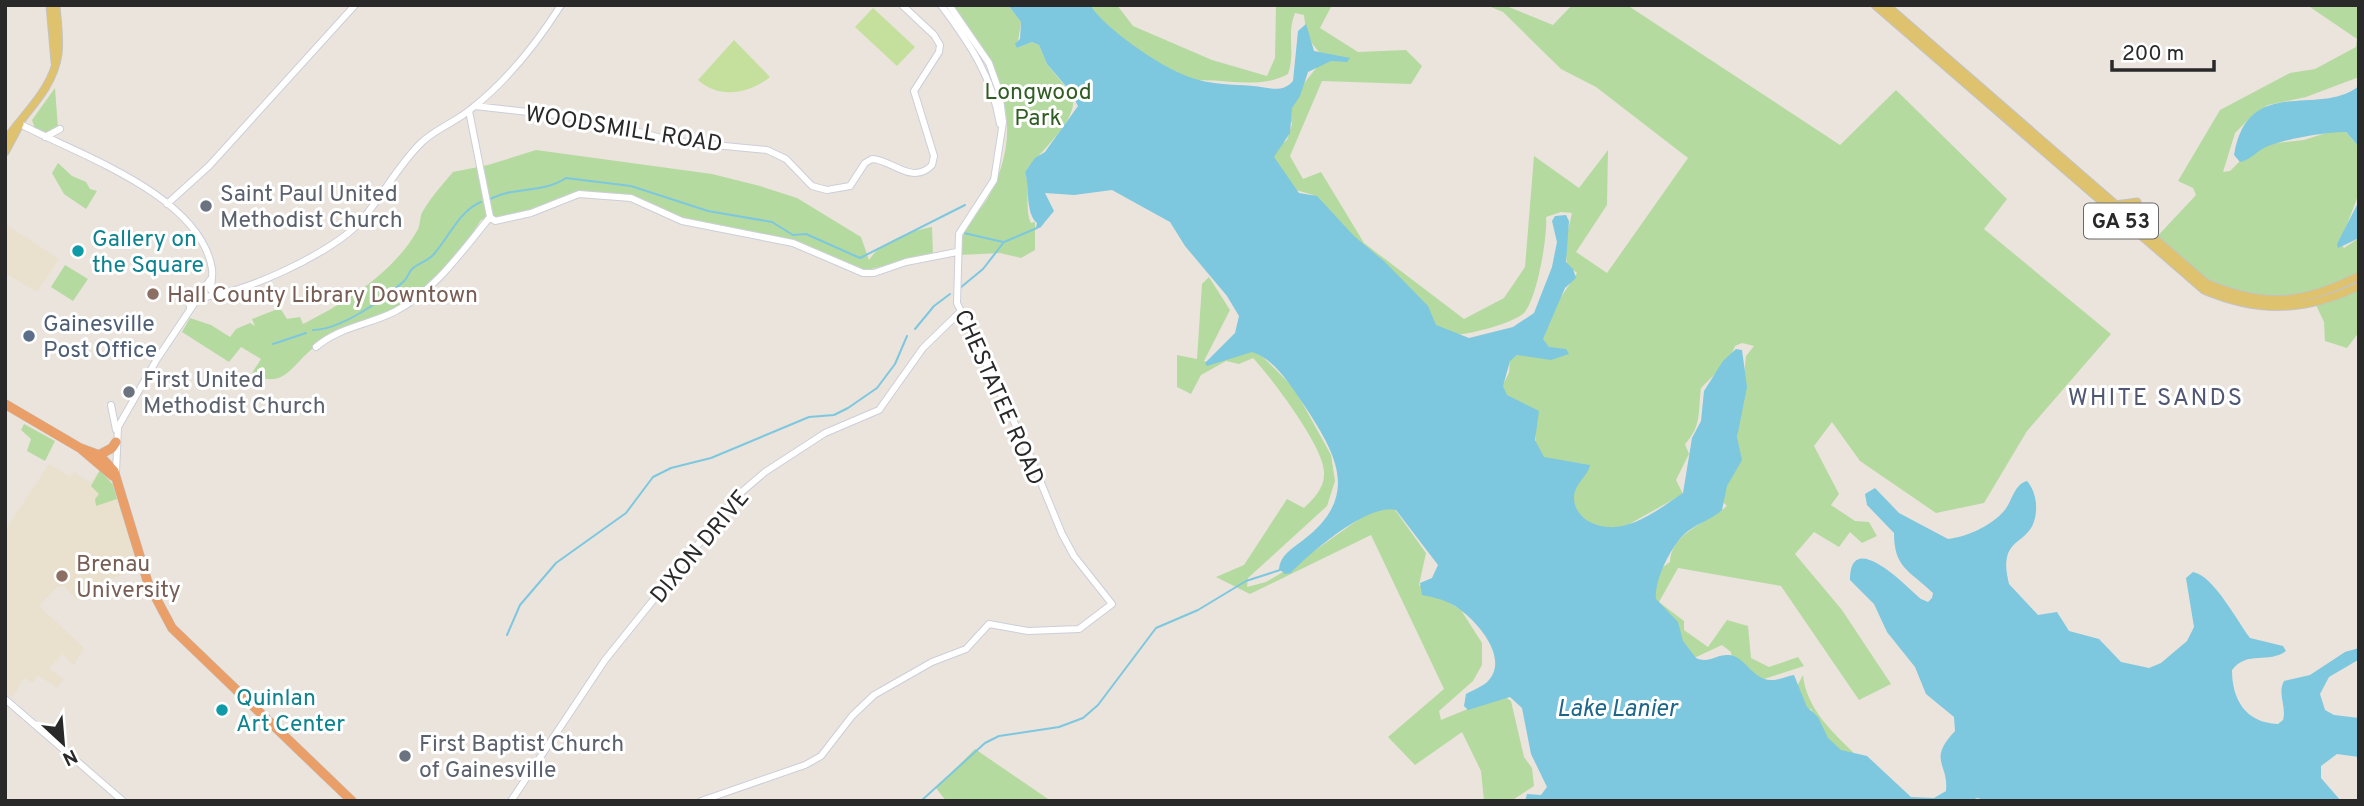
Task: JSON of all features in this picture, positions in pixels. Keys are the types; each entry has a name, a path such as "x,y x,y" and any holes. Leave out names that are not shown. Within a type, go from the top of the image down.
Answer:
{"highway":[{"path":"5,404 99,459 115,477 148,583 167,622 228,684 352,801"},
{"path":"99,459 116,442"}],"main road":[{"path":"50,5 55,62"},
{"path":"5,141 45,91 58,57 56,5"},
{"name":"GA 53","path":"1875,5 2204,290 2244,305 2291,308 2330,299 2359,286"},
{"name":"GA 53","path":"1886,5 2206,283 2258,300 2289,300 2310,296 2359,276"},
{"path":"5,152 19,132 20,124"},
{"path":"2115,205 2137,202 2134,218 2150,237"}],"street":[{"path":"167,204 209,166 355,5"},
{"path":"199,297 217,296 335,245 362,220 422,142 472,108 538,41 561,5"},
{"name":"WOODSMILL ROAD","path":"472,108 591,119 672,141 767,150 786,159 806,182 827,190 850,186 865,163 872,159 905,172 929,169 933,153 919,111 915,86 939,52 940,45 934,34 902,5"},
{"path":"941,5 979,57 988,76 1003,140"},
{"path":"949,5 978,45 993,74 1003,111 1003,140"},
{"path":"472,108 492,219"},
{"path":"20,124 157,195 199,238 212,275 211,287 217,296"},
{"path":"45,137 60,129"},
{"name":"CHESTATEE ROAD","path":"701,801 805,765 821,756 852,716 874,695 932,663 966,649 989,624 1046,632 1079,629 1112,604 1064,538 1028,451 955,294 959,232 994,180 1003,140"},
{"path":"157,195 168,196 181,192"},
{"path":"316,346 329,335 402,308 447,271 492,219 531,213 569,196 595,193 641,200 682,221 793,243 863,273 874,273 906,262 957,252"},
{"path":"117,431 155,363 212,275"},
{"path":"183,293 190,308"},
{"name":"DIXON DRIVE","path":"511,801 605,660 737,496 765,472 825,433 879,410 923,348 961,311"},
{"path":"111,405 117,431 115,477"},
{"path":"5,699 123,801"}],"shaded area":[{"path":"5,224 59,259 37,292 5,273"},
{"name":"Brenau University","path":"49,464 70,477 74,472 90,483 101,469 103,471 113,484 138,569 99,584 92,593 78,601 64,586 58,587 44,600 39,606 84,648 74,665 62,654 49,669 64,679 57,688 38,675 33,683 24,678 12,698 5,692 5,531"}],"green space":[{"name":"Longwood Park","path":"953,5 1008,5 1021,22 1017,48 1032,42 1039,45 1047,64 1072,95 1082,91 1073,96 1069,116 1056,137 1025,172 1029,218 1031,223 1035,222 1035,250 1021,258 1000,253 960,255 966,228 990,194 1001,167 1007,118 994,72 969,27"},
{"path":"1083,5 1117,5 1133,26 1212,60 1267,76 1275,58 1276,5 1332,5 1320,28 1358,52 1406,50 1422,66 1411,84 1322,81 1290,156 1303,179 1321,172 1364,243 1464,319 1504,298 1525,267 1534,156 1579,188 1608,150 1607,205 1576,252 1607,273 1688,158 1596,87 1561,69 1503,12 1486,5 1504,5 1553,25 1572,5 1627,5 1840,145 1896,90 2007,199 1984,229 2111,334 2027,431 1984,503 1936,513 1860,461 1832,422 1814,446 1839,494 1831,505 1855,521 1869,522 1877,536 1862,543 1850,532 1839,547 1814,532 1795,554 1842,610 1891,684 1859,700 1781,586 1678,568 1659,602 1684,621 1684,630 1708,647 1727,620 1748,626 1751,658 1769,667 1798,657 1804,666 1761,680 1733,665 1731,652 1722,645 1692,659 1655,614 1656,572 1670,562 1672,552 1683,536 1727,506 1720,499 1733,474 1746,356 1754,346 1742,343 1735,346 1729,360 1701,388 1697,424 1685,444 1689,454 1676,480 1683,494 1617,531 1596,531 1573,508 1571,495 1588,466 1552,461 1539,453 1536,427 1506,400 1502,386 1509,373 1510,359 1521,353 1548,359 1552,349 1542,341 1559,300 1577,273 1567,265 1565,243 1572,213 1561,212 1546,217 1541,267 1529,306 1524,313 1500,325 1478,331 1458,335 1445,334 1436,329 1313,195 1296,190 1269,153 1287,140 1292,124 1285,107 1325,57 1310,39 1304,15 1295,13 1292,21 1288,74 1250,83 1209,80 1182,82 1116,39"},
{"path":"2307,5 2359,5 2359,77 2306,97 2268,105 2252,116 2235,133 2223,172 2230,171 2256,145 2304,140 2342,128 2359,147 2359,193 2340,243 2344,248 2359,238 2359,332 2347,348 2325,341 2324,322 2316,305 2263,307 2225,298 2192,276 2152,242 2196,195 2193,188 2178,181 2220,110 2290,73 2315,69 2356,47 2357,39"},
{"path":"873,8 915,47 897,66 855,27"},
{"path":"734,40 770,77 753,87 735,92 716,90 698,80"},
{"path":"55,88 58,128 46,134 35,129 32,120"},
{"path":"536,150 712,174 797,198 861,237 869,260 880,248 897,238 932,227 933,255 871,269 873,275 807,249 692,225 643,201 579,193 499,221 490,217 481,220 446,268 426,290 402,308 318,345 281,377 264,378 252,373 261,359 241,347 229,362 182,332 190,318 211,325 230,337 236,329 250,323 255,326 252,319 280,308 287,319 300,317 303,324 335,307 367,285 395,260 417,231 426,206 453,172 488,165"},
{"path":"58,163 72,176 86,182 90,189 97,191 86,209 64,194 52,173"},
{"path":"65,265 88,279 73,301 51,287"},
{"path":"1209,277 1230,310 1204,361 1211,363 1247,350 1259,353 1294,388 1331,455 1335,481 1327,506 1248,578 1247,587 1266,582 1293,566 1376,507 1393,507 1426,553 1419,585 1461,610 1482,643 1482,665 1473,681 1439,711 1441,720 1502,695 1511,701 1524,757 1532,768 1534,786 1511,801 1484,801 1481,771 1462,732 1415,765 1388,737 1444,689 1371,535 1250,594 1216,577 1244,565 1287,499 1304,508 1321,488 1324,472 1322,461 1306,430 1272,380 1253,358 1239,364 1226,361 1201,375 1191,394 1177,387 1177,355 1197,359 1202,284"},
{"path":"24,424 55,441 45,461 27,451 31,439 21,430"},
{"path":"100,470 113,485 117,499 96,506 95,499 99,494 91,486"},
{"path":"1803,675 1805,687 1815,709 1830,729 1856,755 1831,754 1811,709 1800,710 1794,692"},
{"path":"975,749 1051,801 946,801 936,788"}],"water":[{"name":"Lake Lanier","path":"1008,5 1090,5 1097,15 1121,36 1177,72 1205,82 1274,89 1289,85 1293,81 1298,31 1306,24 1314,51 1350,58 1347,62 1331,61 1308,72 1300,96 1292,108 1290,133 1274,157 1299,193 1317,196 1354,236 1385,262 1428,306 1436,325 1469,338 1513,327 1534,313 1552,267 1557,242 1552,221 1555,216 1566,215 1569,221 1566,262 1573,269 1576,278 1565,288 1543,339 1549,347 1566,349 1569,354 1551,360 1517,355 1510,361 1503,386 1507,395 1539,411 1535,440 1544,457 1590,465 1576,488 1574,498 1578,511 1588,521 1600,526 1625,525 1650,515 1683,493 1692,438 1701,421 1704,391 1723,361 1736,349 1742,350 1747,387 1737,437 1742,460 1727,486 1722,510 1688,531 1671,552 1658,581 1656,599 1678,622 1683,641 1696,658 1705,660 1724,655 1735,656 1765,679 1775,680 1794,675 1807,707 1818,717 1828,738 1841,750 1867,756 1911,797 1934,798 1946,791 1941,756 1942,749 1955,731 1954,717 1926,694 1915,667 1887,632 1874,604 1850,580 1852,565 1859,559 1869,560 1892,574 1921,599 1928,602 1933,593 1904,568 1897,554 1894,533 1867,505 1865,494 1875,488 1899,513 1948,539 1970,533 1992,521 2007,507 2016,489 2027,481 2035,499 2036,513 2032,527 2008,553 2006,567 2009,584 2038,615 2057,612 2069,631 2099,639 2121,662 2149,668 2161,663 2187,641 2194,627 2186,578 2193,572 2201,575 2217,590 2250,638 2283,646 2286,651 2272,657 2244,660 2232,670 2238,700 2249,714 2257,719 2278,724 2283,720 2281,691 2284,681 2310,675 2345,652 2359,648 2358,660 2329,677 2320,694 2325,710 2334,715 2359,718 2359,757 2337,754 2321,766 2321,778 2341,801 1990,801 1977,798 1970,801 1525,801 1527,794 1541,795 1547,787 1531,754 1522,708 1510,697 1468,710 1464,706 1466,694 1487,682 1494,670 1492,649 1479,627 1461,610 1438,598 1422,595 1420,583 1432,578 1438,565 1396,510 1370,514 1340,531 1291,573 1285,574 1279,569 1281,560 1287,553 1320,525 1332,508 1338,475 1333,458 1304,405 1282,374 1268,361 1252,352 1207,366 1205,363 1235,333 1239,316 1227,296 1185,246 1170,222 1112,190 1074,195 1045,193 1054,211 1040,228 1036,228 1037,223 1029,206 1025,172 1035,158 1045,152 1078,106 1070,91 1047,64 1039,45 1032,42 1017,48 1015,44 1020,39 1021,22"},
{"path":"2359,86 2359,147 2346,132 2338,132 2280,142 2240,162 2234,155 2242,130 2254,114 2269,106 2287,102 2343,95"},
{"path":"2359,201 2359,238 2338,248 2337,244"}],"waterway":[{"path":"490,199 509,192 548,186 566,178 631,186 708,211 772,222 793,235 806,234 860,258 965,205"},
{"path":"313,330 348,320 384,297 405,280 412,269 432,256 461,217 481,202"},
{"path":"960,288 983,269 1004,242 1037,228"},
{"path":"964,233 1003,242"},
{"path":"915,329 934,306 950,294"},
{"path":"273,344 306,333"},
{"path":"507,635 520,605 556,563 626,513 653,477 671,468 711,458 809,417 834,415 848,408 877,388 895,364 907,336"},
{"path":"921,801 985,743 999,736 1059,727 1083,718 1098,705 1156,628 1198,610 1246,581 1280,570"}],"place":[{"name":"Saint Paul United Methodist Church","path":"206,206"},
{"name":"Gallery on the Square","path":"78,251"},
{"name":"Hall County Library Downtown","path":"153,294"},
{"name":"Gainesville Post Office","path":"29,336"},
{"name":"First United Methodist Church","path":"129,392"},
{"name":"Brenau University","path":"62,576"},
{"name":"Quinlan Art Center","path":"222,710"},
{"name":"First Baptist Church of Gainesville","path":"405,756"}],"district":[{"name":"WHITE SANDS","path":"2156,397"}]}
